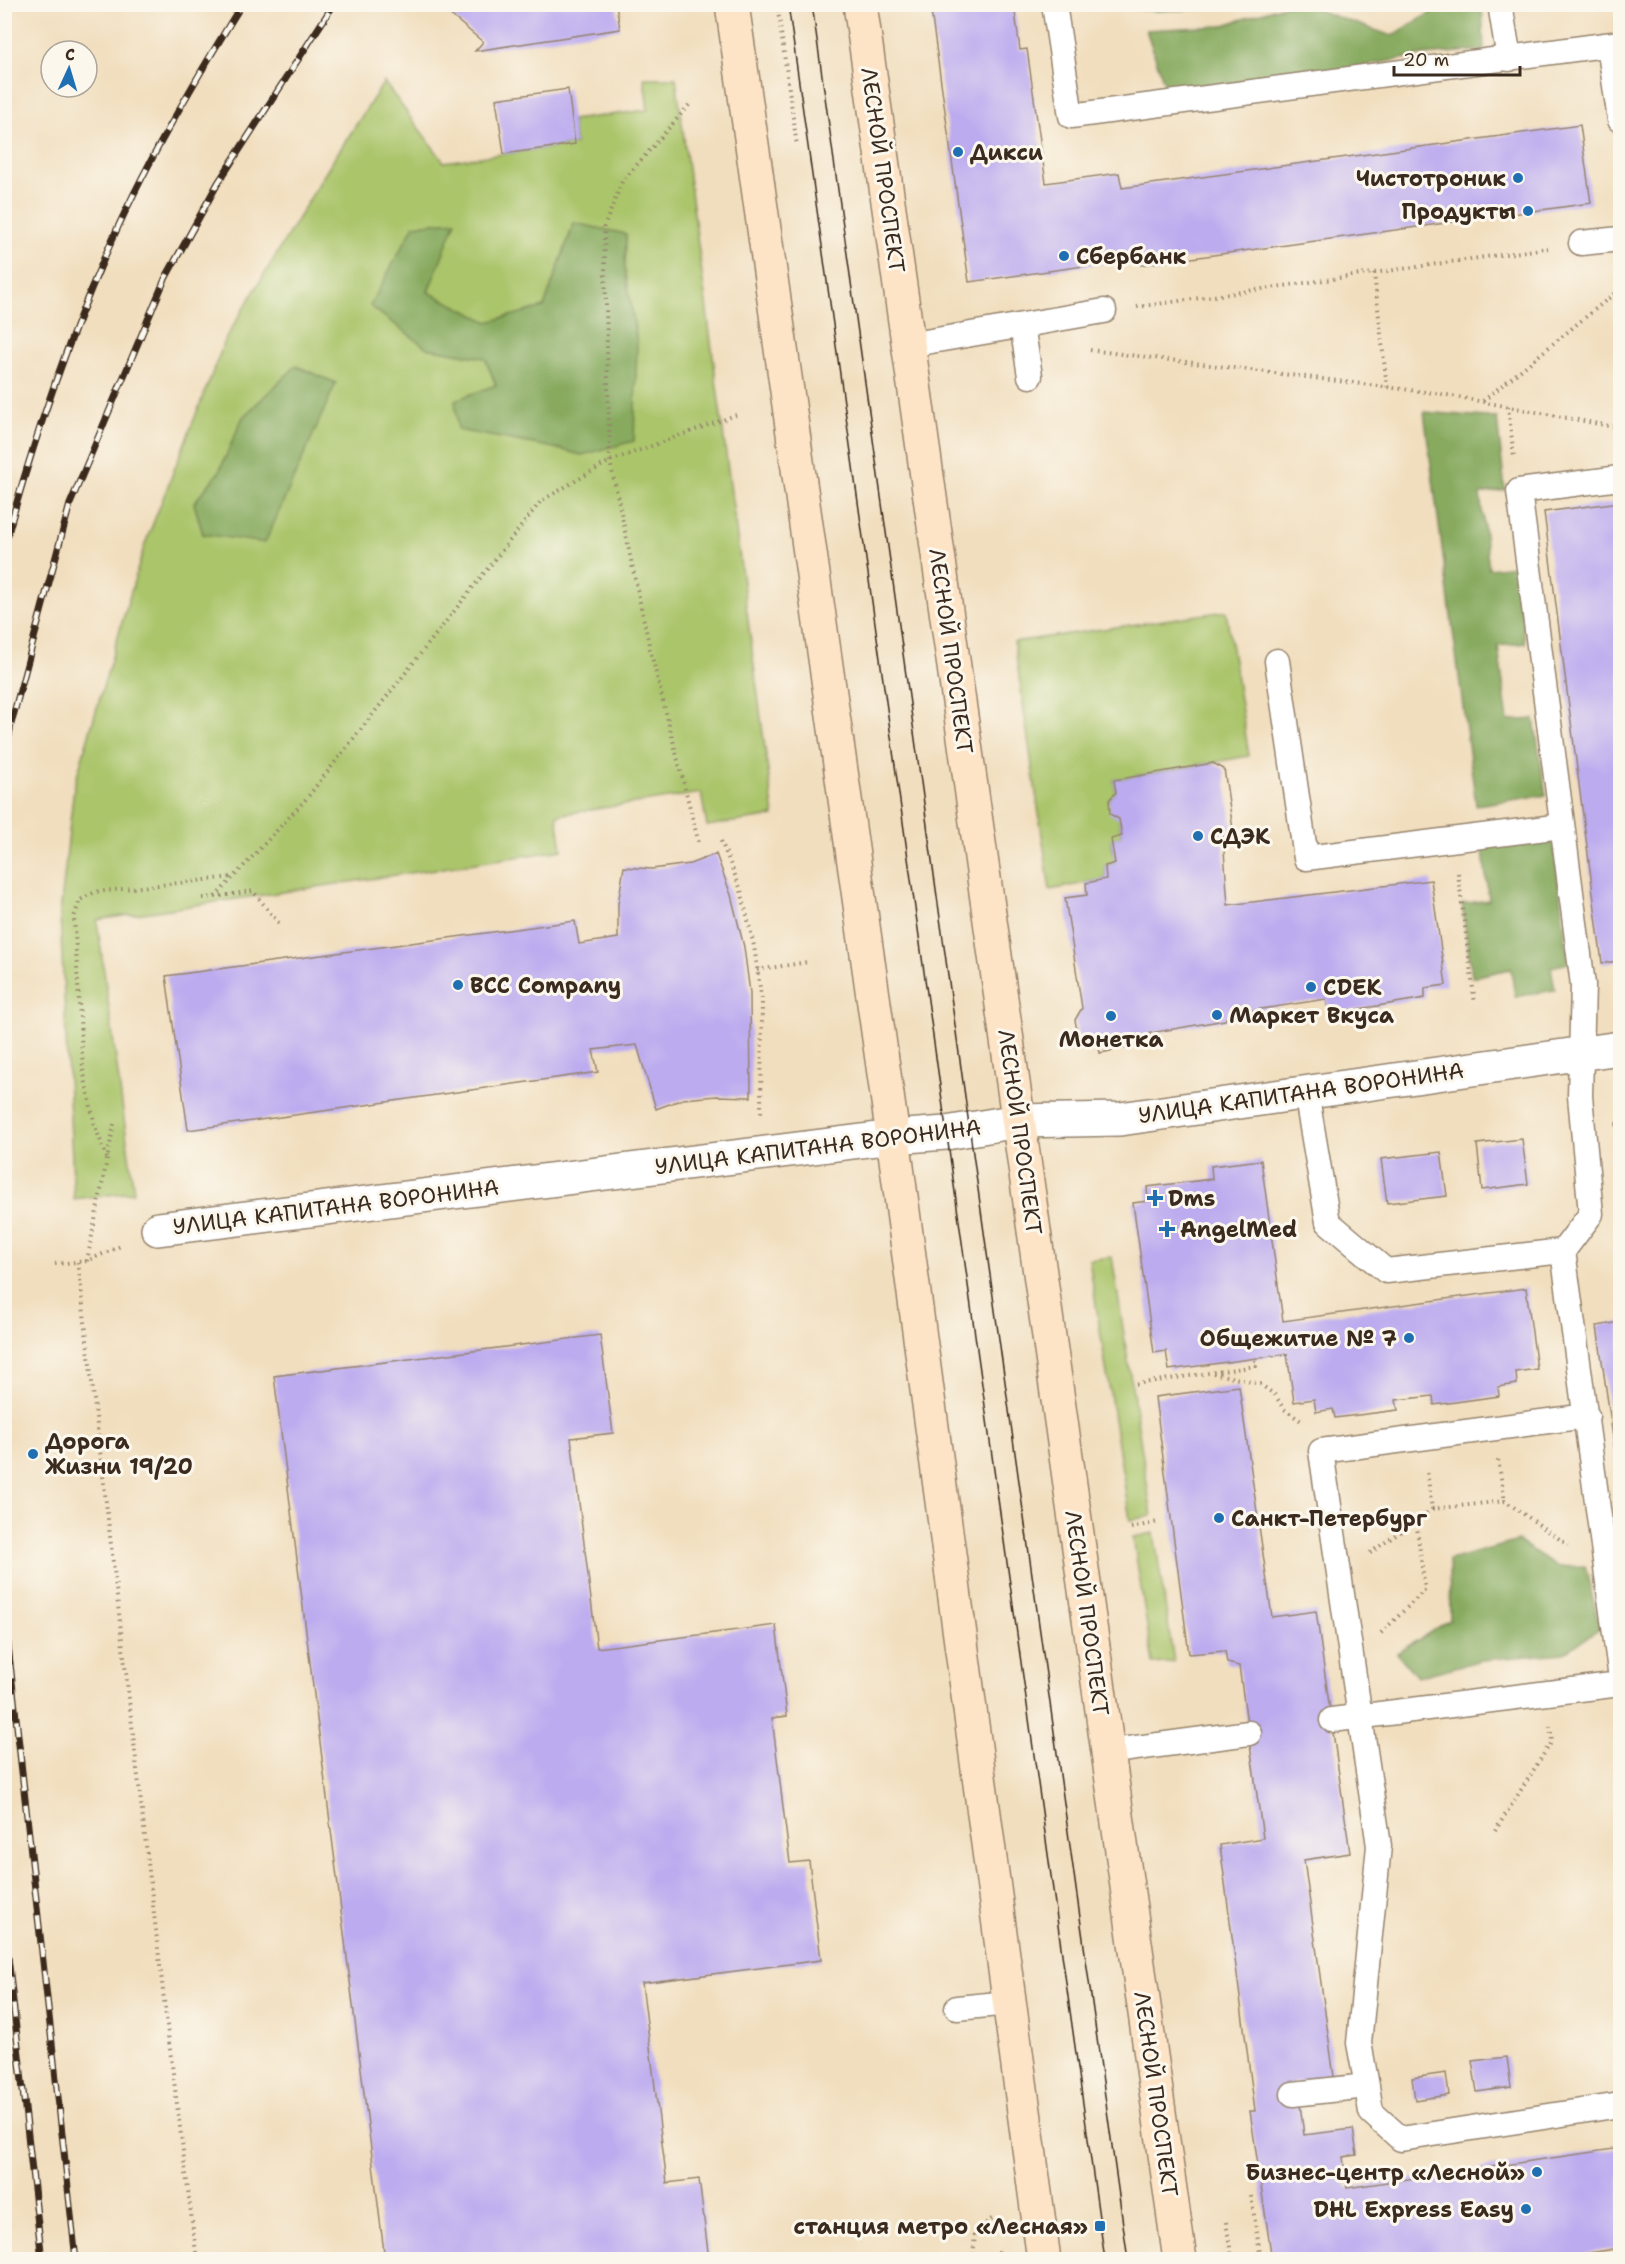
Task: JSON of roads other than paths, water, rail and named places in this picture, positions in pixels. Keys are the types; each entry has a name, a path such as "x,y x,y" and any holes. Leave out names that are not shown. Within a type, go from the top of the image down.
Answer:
{"main road":[{"path":"732,4 893,1137 1044,2259"},
{"name":"ЛЕСНОЙ ПРОСПЕКТ","path":"860,4 1106,1752 1180,2259"}],"street":[{"name":"УЛИЦА КАПИТАНА ВОРОНИНА","path":"158,1229 893,1137 946,1133 1018,1122 1120,1119 1620,1048"}],"lane":[{"path":"1054,4 1071,116 1615,44 1620,120"},
{"path":"1500,4 1509,59"},
{"path":"1581,243 1620,239"},
{"path":"908,345 1104,311"},
{"path":"1022,325 1030,376"},
{"path":"1620,478 1519,491 1582,985 1580,1096 1591,1214 1563,1251 1620,1671"},
{"path":"1277,661 1306,858 1562,826"},
{"path":"1306,1092 1328,1222 1386,1271 1563,1251"},
{"path":"1587,1416 1321,1451 1379,1846 1359,2043 1371,2112 1401,2139 1620,2105"},
{"path":"1332,1720 1620,1684"},
{"path":"1106,1752 1249,1733"},
{"path":"957,2008 1009,2003"},
{"path":"1293,2094 1367,2086"}],"tram line":[{"path":"788,4 1105,2260"},
{"path":"812,4 1128,2260"}],"railway":[{"path":"4,548 49,400 105,256 135,191 169,127 242,4"},
{"path":"4,764 11,724 70,504 165,279 218,183 334,4"},
{"path":"4,1609 76,2260"},
{"path":"4,1921 42,2260"}],"place":[{"name":"Дикси","path":"958,152"},
{"name":"Чистотроник","path":"1518,178"},
{"name":"Продукты","path":"1528,211"},
{"name":"Сбербанк","path":"1064,256"},
{"name":"СДЭК","path":"1198,836"},
{"name":"BCC Company","path":"458,985"},
{"name":"CDEK","path":"1311,987"},
{"name":"Маркет Вкуса","path":"1217,1015"},
{"name":"Монетка","path":"1111,1016"},
{"name":"Dms","path":"1155,1198"},
{"name":"AngelMed","path":"1167,1229"},
{"name":"Общежитие № 7","path":"1409,1338"},
{"name":"Дорога Жизни 19/20","path":"33,1454"},
{"name":"Санкт-Петербург","path":"1219,1518"},
{"name":"Бизнес-центр «Лесной»","path":"1537,2172"},
{"name":"DHL Express Easy","path":"1526,2209"},
{"name":"станция метро «Лесная»","path":"1100,2226"}]}
